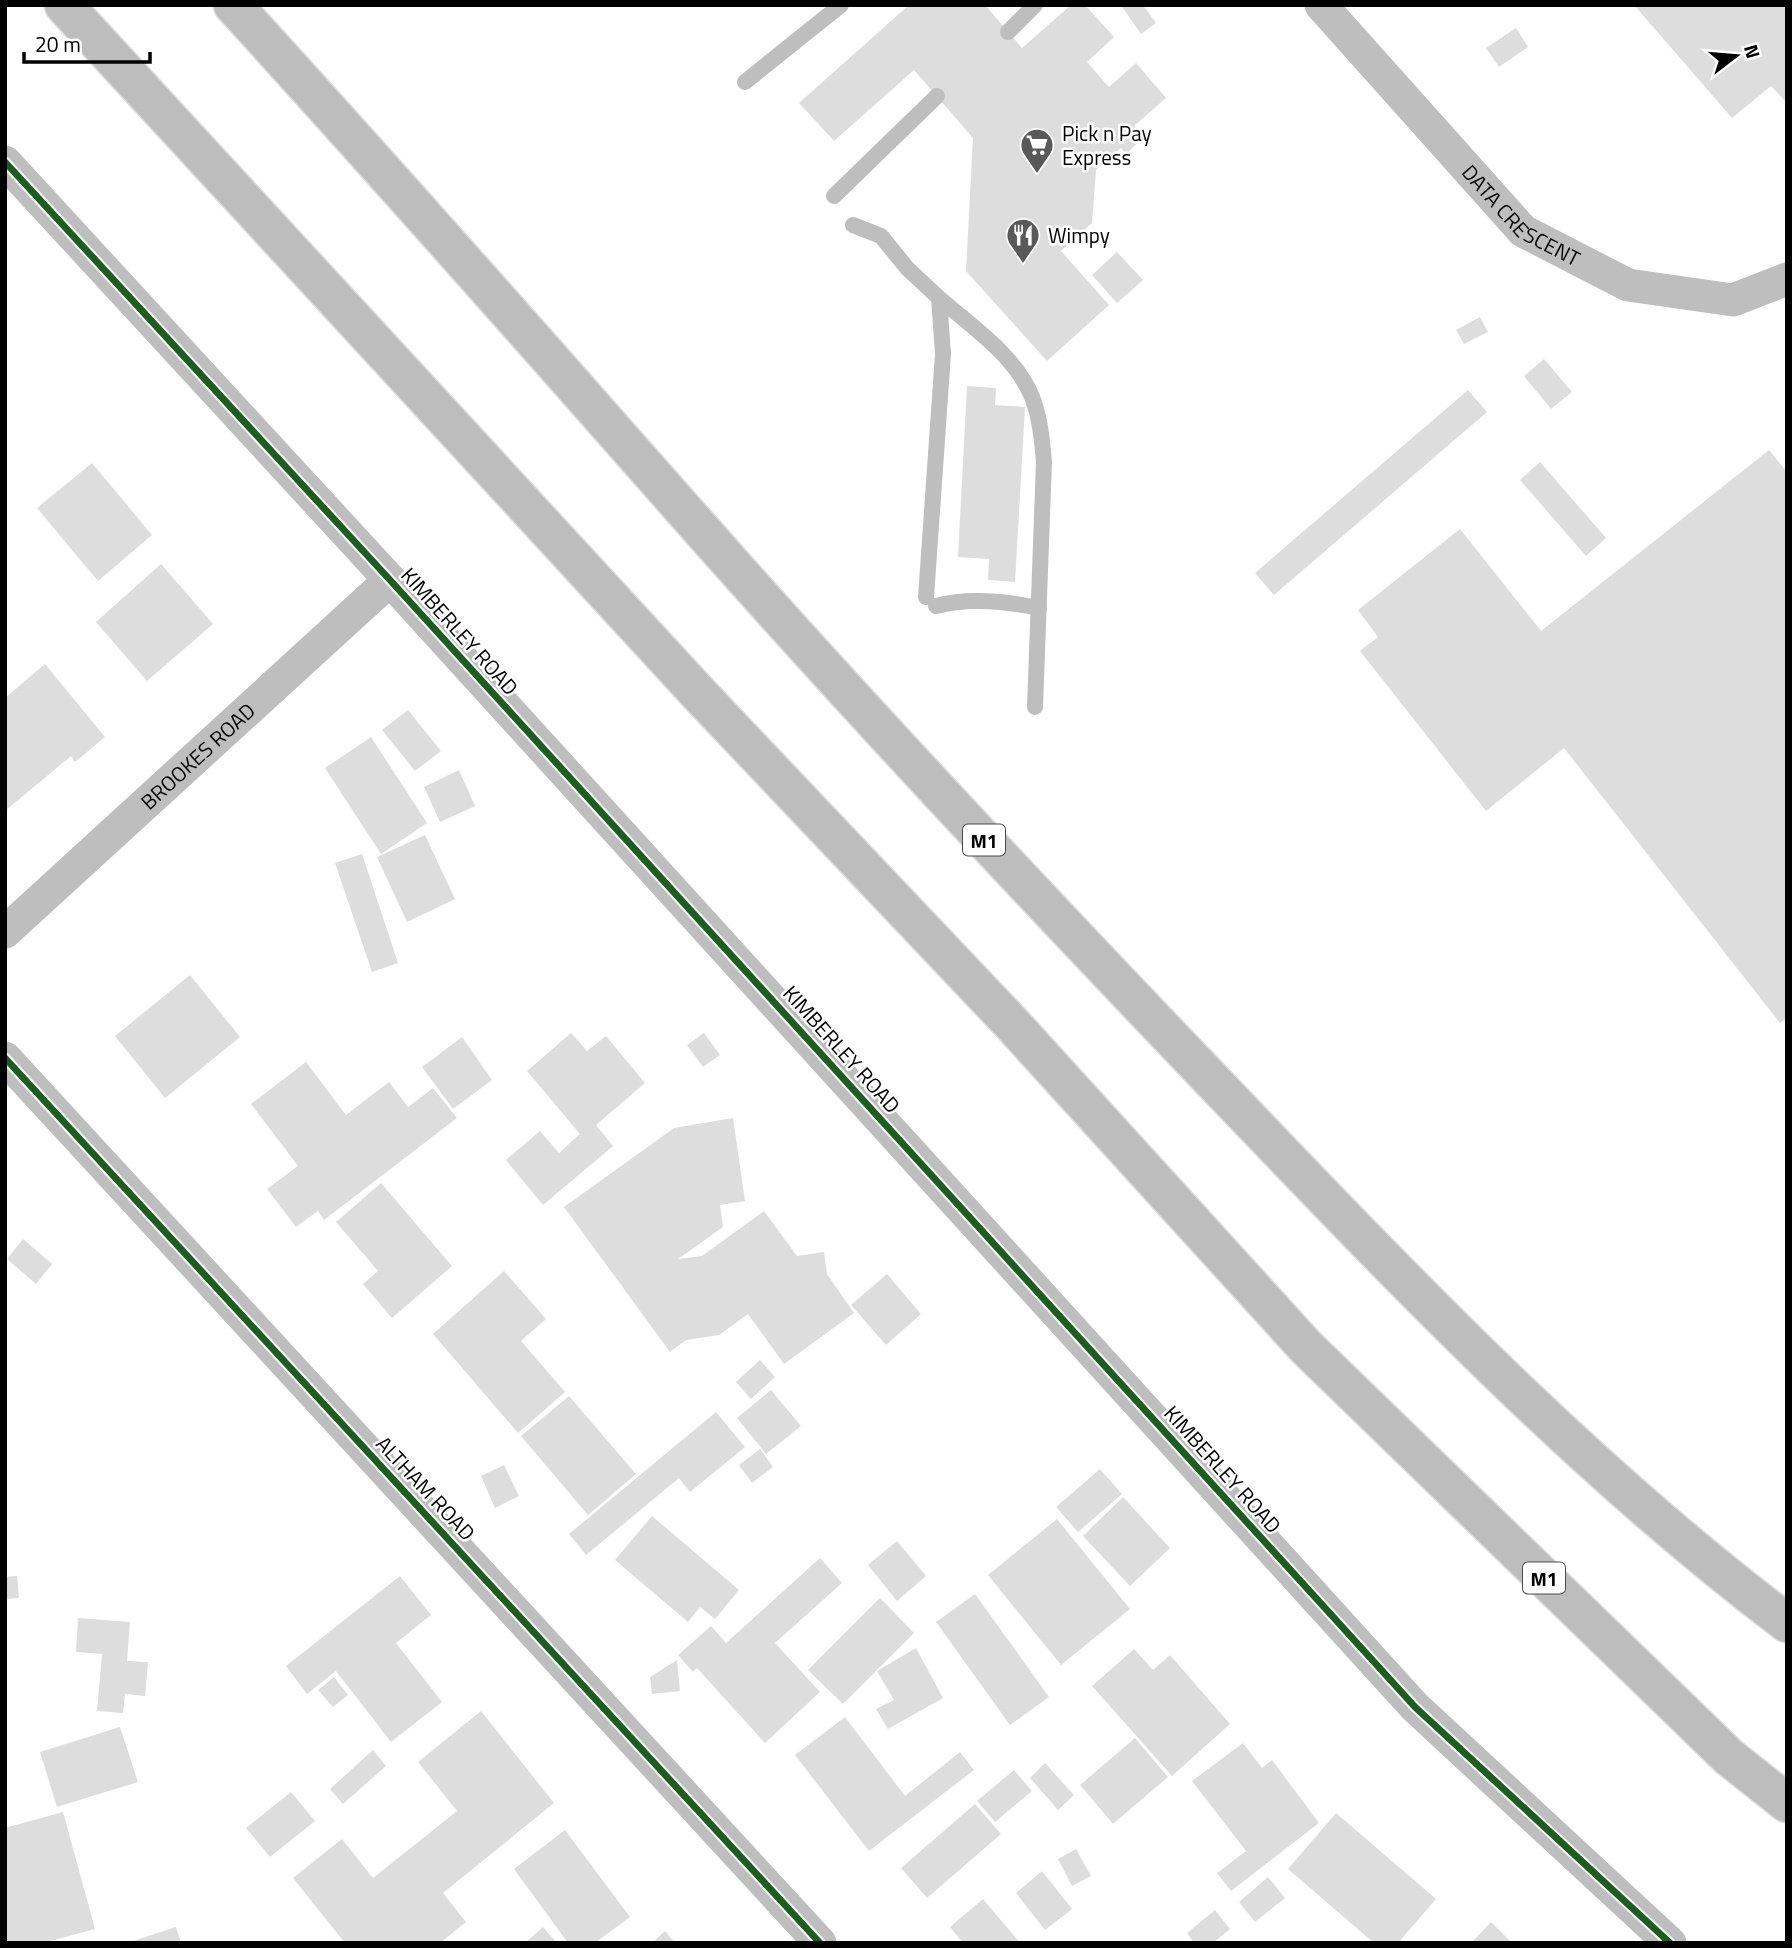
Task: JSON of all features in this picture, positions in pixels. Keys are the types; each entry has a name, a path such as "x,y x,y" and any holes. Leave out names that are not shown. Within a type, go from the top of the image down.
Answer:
{"highway":[{"name":"M1","path":"64,5 700,695 1014,1026 1306,1348 1729,1757 1787,1803"},
{"name":"M1","path":"233,5 826,667 1033,893 1325,1198 1563,1435 1720,1573 1787,1623"}],"street":[{"name":"DATA CRESCENT","path":"1321,5 1523,231 1628,285 1734,300 1787,279"},
{"name":"KIMBERLEY ROAD","path":"5,162 390,580 1415,1707 1670,1943"},
{"name":"BROOKES ROAD","path":"5,932 390,580"},
{"name":"ALTHAM ROAD","path":"5,1058 820,1943"}],"lane":[{"path":"745,82 841,5"},
{"path":"1008,32 1035,5"},
{"path":"834,197 937,96"},
{"path":"853,225 881,236 907,268 1009,359 1032,397 1040,426 1044,461 1035,707"},
{"path":"939,298 943,354 931,602 985,601 1039,608"}],"building":[{"path":"909,5 985,5 1022,48 1071,5 1085,5 1114,37 1087,62 1109,87 1136,63 1166,98 1134,126 1144,137 1126,154 1121,148 1096,170 1092,223 1061,251 1109,305 1047,361 966,271 973,138 914,70 834,141 799,103"},
{"path":"1143,5 1156,23 1141,34 1122,7"},
{"path":"1634,5 1787,5 1787,103 1771,86 1732,118"},
{"path":"1516,28 1528,47 1499,67 1486,48"},
{"path":"1117,252 1143,280 1117,303 1092,275"},
{"path":"1480,317 1488,332 1464,344 1456,330"},
{"path":"1544,359 1572,392 1551,409 1524,376"},
{"path":"967,386 996,388 995,405 1025,407 1015,582 988,580 989,559 958,557"},
{"path":"1468,390 1487,412 1274,595 1255,573"},
{"path":"1769,450 1787,472 1787,1018 1780,1023 1564,748 1486,811 1360,651 1378,637 1358,610 1460,529 1541,631"},
{"path":"1540,462 1606,538 1586,556 1520,480"},
{"path":"92,463 152,535 98,581 37,508"},
{"path":"161,564 213,624 147,681 96,622"},
{"path":"45,664 105,737 75,762 71,756 5,811 5,698"},
{"path":"408,710 441,751 415,771 382,730"},
{"path":"371,737 427,823 381,854 325,768"},
{"path":"459,770 475,806 440,822 424,787"},
{"path":"425,835 455,899 407,922 377,857"},
{"path":"362,854 398,963 372,972 335,863"},
{"path":"190,975 240,1037 165,1098 115,1036"},
{"path":"571,1033 587,1051 606,1036 645,1083 596,1125 613,1146 543,1205 506,1160 540,1131 559,1153 580,1134 527,1071"},
{"path":"704,1033 720,1055 703,1067 687,1045"},
{"path":"462,1037 492,1080 453,1109 422,1067"},
{"path":"306,1062 346,1115 389,1082 408,1107 433,1088 457,1118 324,1220 318,1211 296,1227 267,1189 298,1166 251,1104"},
{"path":"733,1118 745,1201 720,1205 723,1227 678,1259 702,1256 764,1211 797,1256 824,1252 827,1274 854,1313 784,1364 748,1314 719,1335 686,1340 670,1352 564,1207 674,1128"},
{"path":"381,1183 452,1266 392,1318 363,1284 378,1271 336,1222"},
{"path":"23,1239 52,1264 36,1284 7,1259"},
{"path":"504,1271 546,1319 521,1341 565,1392 518,1433 433,1334"},
{"path":"887,1274 921,1314 886,1345 851,1305"},
{"path":"760,1360 775,1377 751,1399 736,1382"},
{"path":"771,1390 801,1426 766,1454 737,1418"},
{"path":"569,1396 636,1474 588,1515 521,1436"},
{"path":"716,1412 745,1447 690,1492 679,1478 586,1555 569,1534"},
{"path":"760,1449 773,1467 752,1483 739,1465"},
{"path":"504,1465 519,1496 495,1508 481,1476"},
{"path":"1100,1469 1122,1494 1078,1532 1056,1507"},
{"path":"1123,1497 1170,1548 1130,1586 1083,1536"},
{"path":"652,1516 739,1590 715,1619 700,1607 688,1622 615,1560"},
{"path":"1057,1519 1130,1609 1061,1665 988,1575"},
{"path":"897,1541 926,1576 897,1601 868,1565"},
{"path":"820,1558 842,1583 775,1643 820,1692 765,1743 697,1668 693,1672 678,1655 711,1626 726,1643"},
{"path":"17,1576 19,1598 5,1599 5,1577"},
{"path":"400,1576 431,1615 396,1643 442,1702 391,1742 336,1671 307,1694 286,1666"},
{"path":"975,1594 1049,1697 1010,1725 936,1622"},
{"path":"880,1598 914,1633 843,1704 808,1670"},
{"path":"78,1618 130,1622 127,1661 148,1662 145,1696 125,1694 123,1713 97,1711 102,1654 76,1652"},
{"path":"916,1648 943,1698 888,1729 876,1709 894,1700 877,1671"},
{"path":"1134,1649 1153,1670 1170,1655 1230,1724 1172,1776 1092,1686"},
{"path":"677,1660 680,1691 652,1694 650,1677"},
{"path":"334,1677 348,1695 333,1707 318,1690"},
{"path":"481,1711 554,1803 443,1893 466,1922 440,1943 345,1943 293,1878 342,1839 373,1878 457,1811 418,1762"},
{"path":"845,1717 905,1796 960,1752 974,1770 869,1851 795,1755"},
{"path":"120,1727 138,1782 57,1807 40,1752"},
{"path":"1135,1738 1168,1777 1113,1824 1080,1785"},
{"path":"1243,1743 1262,1768 1272,1760 1319,1823 1231,1891 1217,1873 1246,1851 1192,1781"},
{"path":"373,1750 386,1766 343,1804 330,1789"},
{"path":"1045,1763 1074,1795 1058,1810 1030,1778"},
{"path":"1014,1770 1032,1791 995,1822 977,1801"},
{"path":"291,1792 315,1821 270,1857 246,1828"},
{"path":"975,1804 1001,1834 927,1898 901,1868"},
{"path":"63,1812 95,1929 43,1943 5,1943 5,1828"},
{"path":"1336,1813 1436,1899 1398,1943 1374,1943 1288,1869"},
{"path":"565,1830 630,1917 595,1943 568,1943 514,1869"},
{"path":"1076,1849 1091,1876 1072,1886 1058,1859"},
{"path":"1042,1871 1072,1909 1045,1930 1016,1893"},
{"path":"1268,1877 1285,1898 1255,1922 1239,1902"},
{"path":"983,1899 1020,1943 963,1943 950,1927"},
{"path":"1215,1910 1230,1929 1213,1943 1194,1943 1187,1933"},
{"path":"1491,1922 1512,1943 1471,1943"},
{"path":"176,1927 181,1943 130,1943 130,1942"},
{"path":"543,1927 557,1943 525,1943"},
{"path":"665,1931 675,1943 652,1943"}],"cycle path":[{"path":"5,162 390,580 1415,1707 1670,1943"},
{"path":"5,1058 820,1943"}],"place":[{"name":"Pick n Pay Express","path":"1037,175"},
{"name":"Wimpy","path":"1023,265"}]}
